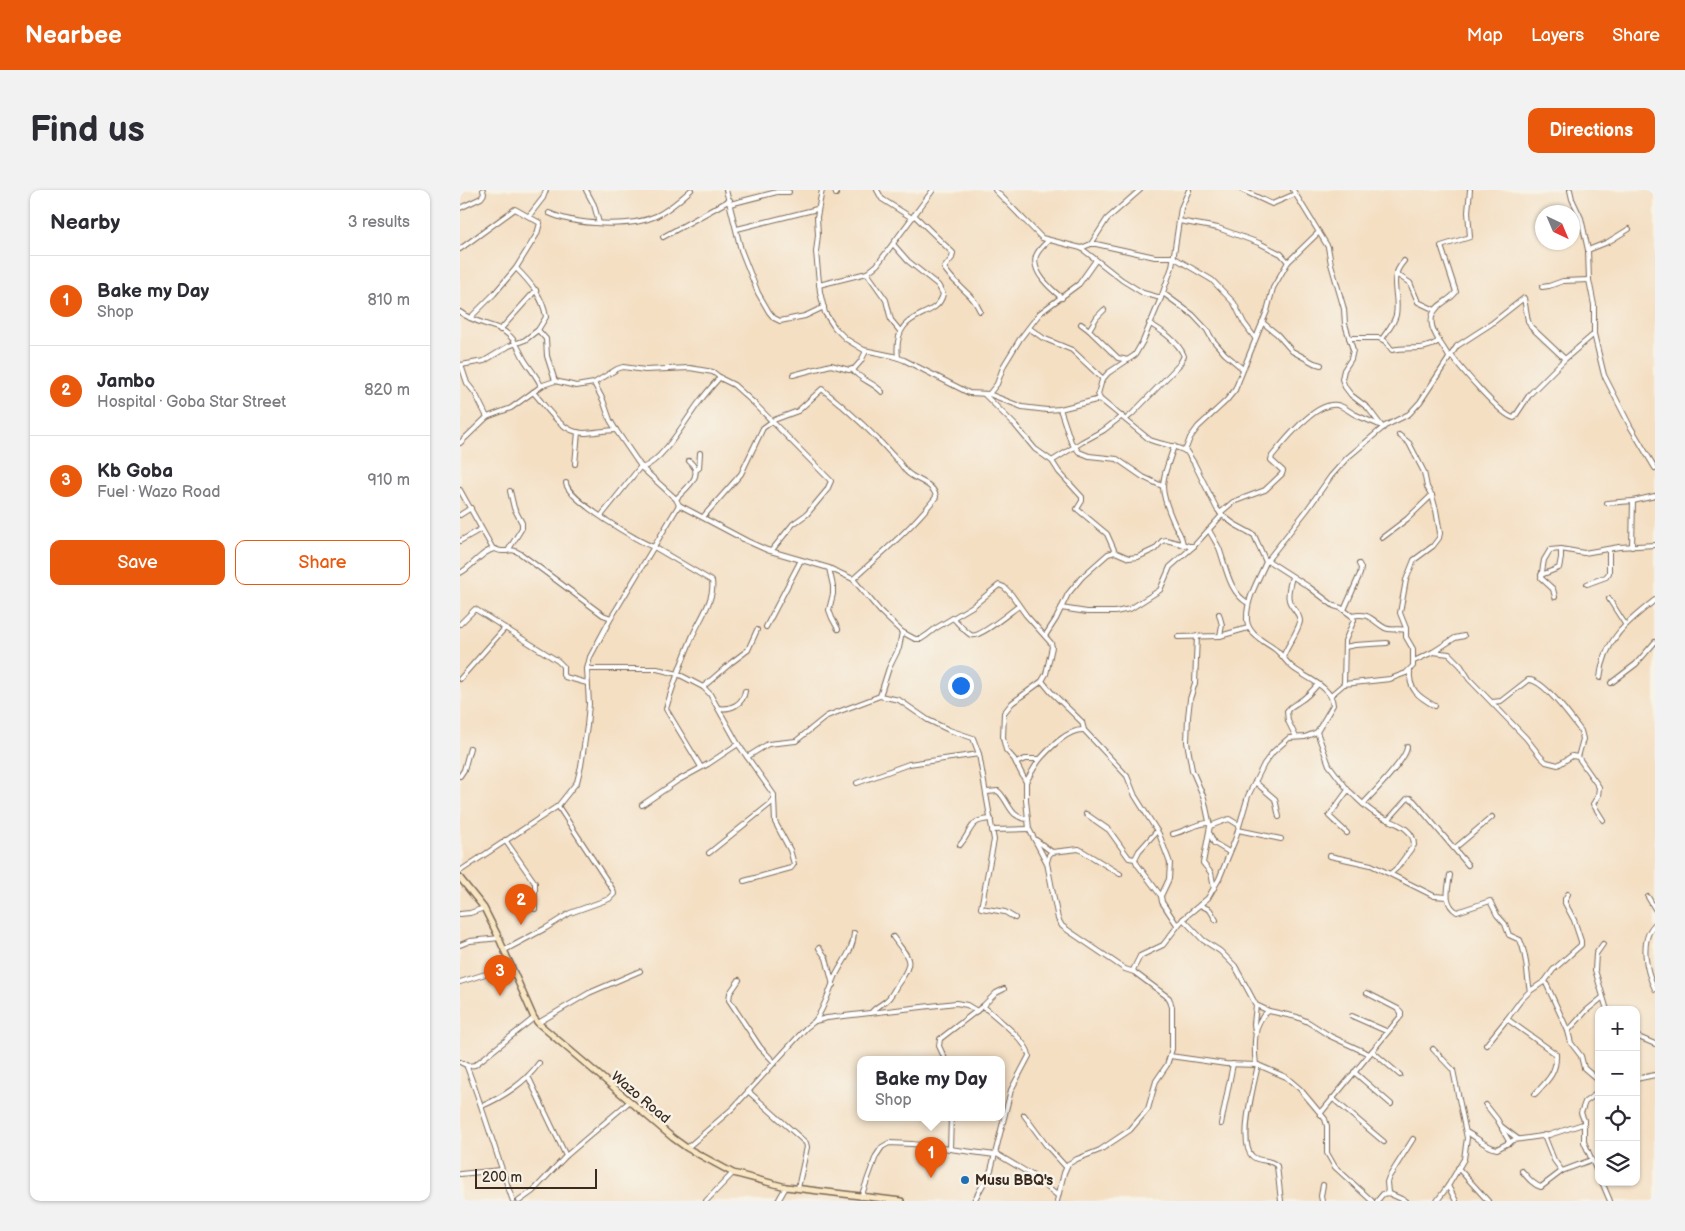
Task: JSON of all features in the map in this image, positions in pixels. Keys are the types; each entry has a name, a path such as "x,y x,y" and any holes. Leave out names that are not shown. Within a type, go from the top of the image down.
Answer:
{"main road":[{"name":"Wazo Road","path":"460,878 484,908 500,938 534,1018 538,1023 673,1138 687,1148 733,1172 786,1187 902,1201"}],"street":[{"path":"460,208 482,198 483,190"},
{"path":"529,216 543,198 546,190"},
{"path":"586,190 594,205 599,223"},
{"path":"548,212 568,219 599,223 628,223 656,216 691,190"},
{"path":"726,190 741,250 758,293 774,318 780,321 794,319 824,307"},
{"path":"822,190 817,210 818,235 816,252 819,285 825,313 835,328 846,339 866,351 898,358 969,393 986,394 1022,407 1047,410 1060,409 1100,399"},
{"path":"877,190 882,199 913,216 953,253 952,258 944,268 969,293 980,311"},
{"path":"819,285 867,273 877,265 933,190"},
{"path":"995,190 1032,230 1042,238 1081,248 1129,285 1143,293 1161,298"},
{"path":"1091,244 1107,219 1140,190"},
{"path":"1100,399 1100,387 1103,379 1108,373 1130,360 1140,346 1161,298 1172,268 1181,208 1189,190"},
{"path":"1242,190 1272,204 1294,192 1328,247 1344,309 1344,324 1353,350 1342,379 1351,395 1368,408 1382,427"},
{"path":"1470,190 1468,212 1470,237 1441,246 1456,292 1452,298 1435,310 1432,324 1435,334 1450,356 1512,418 1517,415 1530,394 1565,359 1594,334"},
{"path":"1570,190 1581,218 1588,250 1589,280 1594,305 1594,334 1604,375 1627,421 1655,468"},
{"path":"663,237 730,202 777,192 789,192"},
{"path":"460,249 515,209 540,223 516,268 470,318"},
{"path":"737,228 817,210"},
{"path":"1178,221 1218,228 1259,243 1281,254 1288,262"},
{"path":"1588,250 1608,242 1629,229"},
{"path":"1185,451 1190,438 1198,427 1235,390 1262,322 1273,288 1288,262 1319,232"},
{"path":"1048,241 1036,256 1037,268 1040,276 1062,298"},
{"path":"893,244 908,261 938,285 943,294 938,303 910,321 900,331 897,347 898,358"},
{"path":"1081,248 1091,244 1129,250 1155,257 1173,257 1212,280 1234,303 1244,323 1255,338"},
{"path":"986,394 997,384 1013,351 1040,313 1079,284 1096,260"},
{"path":"1382,339 1395,316 1394,284 1396,274 1404,261"},
{"path":"487,417 475,393 467,383 460,365 484,360 509,346 517,344 538,330 546,317 536,290 516,268"},
{"path":"867,273 875,287 886,300 891,320 900,331"},
{"path":"1396,274 1410,283 1418,302 1435,310"},
{"path":"1542,287 1563,281 1589,280"},
{"path":"500,330 536,290"},
{"path":"1163,293 1193,315 1226,354 1243,368"},
{"path":"1134,972 1133,970 1140,956 1163,945 1177,925 1208,898 1229,852 1248,796 1264,764 1273,752 1289,738 1311,735 1317,732 1332,705 1331,695 1292,667 1283,657 1248,628 1248,603 1266,561 1347,458 1382,427 1410,414 1457,346 1491,324 1524,298 1530,326 1565,359"},
{"path":"1089,330 1104,310"},
{"path":"460,312 482,324 500,330 517,344 541,386"},
{"path":"1262,322 1277,334 1292,351 1321,365"},
{"path":"1052,461 1132,414 1179,365 1184,356 1178,346 1167,334 1149,323"},
{"path":"1081,324 1118,358 1130,360"},
{"path":"1029,328 1043,338 1072,350 1103,379"},
{"path":"538,330 546,338 547,356 555,381"},
{"path":"1349,338 1382,339 1392,350 1405,347 1428,348 1439,341"},
{"path":"852,369 858,365 866,351"},
{"path":"793,375 831,365 852,369 882,392"},
{"path":"460,443 487,417 511,408 541,386 555,381 576,386 594,383 623,367 644,370 690,368 713,372 734,385 755,404 831,481 827,490 817,502 793,524 772,550"},
{"path":"602,516 642,467 658,456 673,439 720,377"},
{"path":"594,383 616,430 642,467 679,505 747,541 829,568 853,578 880,611 902,632 915,639 921,638 973,606 999,585 1011,594 1026,616 1052,643 1046,674 1042,681 1012,703 1004,713 1003,738 1006,750 1016,763 1026,782 1030,829 1047,863 1058,919 1062,926 1125,969 1134,972 1170,998 1172,1007 1172,1049 1167,1065 1156,1081 1148,1109 1130,1130 1100,1150 1071,1162 1066,1167 1058,1199 1032,1175 995,1154 889,1143 882,1147 876,1156 861,1197"},
{"path":"703,517 741,474 760,432 772,422 798,410 822,388 845,408 898,461 906,472 933,488 936,497 925,512 853,578"},
{"path":"533,392 561,424 573,432 616,430"},
{"path":"986,394 1035,450 1052,461 1059,472 1083,499 1077,508 1078,510 1107,534 1115,552"},
{"path":"1100,399 1150,440 1185,451 1194,463 1221,514 1254,535 1266,561 1352,616 1354,620 1346,634 1344,684"},
{"path":"1061,608 1087,612 1115,612 1130,609 1160,590 1170,567 1194,546 1233,502 1265,490 1282,474 1283,471 1271,460 1272,456 1298,426 1322,408 1329,405 1338,405 1382,427"},
{"path":"1060,409 1074,447 1079,452 1089,456 1117,459 1162,486"},
{"path":"575,464 578,432"},
{"path":"1399,435 1409,443 1419,459 1428,491 1432,495 1440,533 1436,542 1416,557 1409,568 1400,612 1406,630 1406,638 1413,649 1414,661 1410,670 1409,680 1413,690 1435,706"},
{"path":"1174,446 1164,473 1162,486 1165,501 1174,525 1180,534 1182,544"},
{"path":"696,470 699,468 700,453"},
{"path":"676,500 697,474 694,466 689,462"},
{"path":"566,483 566,487 570,492 585,506 645,544 654,547 712,581 711,595 693,634 666,708 701,767"},
{"path":"460,490 493,549 502,551 512,549 521,554 611,618"},
{"path":"509,549 522,528 522,523 514,508 510,491"},
{"path":"1382,538 1407,519 1432,495"},
{"path":"1607,503 1634,501 1655,496"},
{"path":"1632,547 1634,501"},
{"path":"460,871 558,806 577,782 581,766 589,704 587,669 590,657 611,618 679,505"},
{"path":"460,515 470,508"},
{"path":"460,541 481,529"},
{"path":"1209,530 1218,546 1237,595 1248,603"},
{"path":"1045,636 1068,594 1082,577 1110,553 1115,552 1130,558 1138,557 1155,549 1162,541 1166,540 1194,546"},
{"path":"1555,597 1555,592 1543,581 1541,575 1548,552 1553,549 1584,553 1655,545"},
{"path":"460,573 493,549"},
{"path":"1541,575 1559,568 1561,549"},
{"path":"1586,584 1606,577 1609,574 1609,549"},
{"path":"766,628 801,560"},
{"path":"1344,610 1360,574 1361,568 1359,564"},
{"path":"829,568 833,586 829,610 838,629"},
{"path":"1283,657 1300,625 1300,618 1289,600 1292,577"},
{"path":"1609,599 1625,624"},
{"path":"1600,678 1605,654 1614,637 1625,624 1655,600"},
{"path":"953,618 970,634 976,636 1019,606"},
{"path":"460,624 475,609 558,661 563,666 563,675 565,677 587,683"},
{"path":"1219,614 1222,625 1220,636"},
{"path":"1352,616 1361,614 1368,616 1387,629 1406,630"},
{"path":"460,679 505,628"},
{"path":"1178,637 1220,636 1248,628"},
{"path":"703,687 748,650 758,630"},
{"path":"880,696 889,668 899,648 902,632"},
{"path":"1197,636 1195,683 1190,699 1187,742 1192,770 1204,798 1210,824 1210,834 1202,863 1211,873 1214,888"},
{"path":"1414,661 1455,638 1464,636"},
{"path":"1612,683 1636,664 1655,642"},
{"path":"1345,647 1387,643"},
{"path":"1433,652 1449,654 1461,666 1468,678 1546,762 1558,765 1572,756 1578,757 1599,787 1598,796 1593,804 1602,820"},
{"path":"587,669 646,668 678,674 703,687 710,694 738,744 772,790 774,795 775,822 790,850 794,864 791,868 744,880"},
{"path":"1331,695 1344,684 1390,679 1410,670"},
{"path":"1492,702 1501,701 1528,680 1536,681 1557,701 1581,731 1583,739 1578,757"},
{"path":"1042,681 1082,722 1084,730 1127,776 1135,796 1157,831 1170,863 1168,879 1161,896"},
{"path":"1296,737 1288,721 1287,711 1293,704 1298,704 1303,700 1318,684"},
{"path":"718,708 727,710 731,708 742,700 745,691"},
{"path":"747,757 768,744 796,741 827,716 880,696 899,700 928,720 949,730 974,738 987,792 994,840 981,908 1004,912 1015,918"},
{"path":"1026,782 1040,759 1062,739 1076,731 1084,730"},
{"path":"1317,732 1329,765 1348,791 1374,814 1407,830 1413,836 1415,842 1413,849 1406,854 1393,873 1390,874"},
{"path":"642,805 676,781 738,744"},
{"path":"1363,804 1382,784 1407,752 1406,747"},
{"path":"460,776 464,770 470,748"},
{"path":"856,783 910,764 979,754"},
{"path":"1016,763 1025,759 1040,759"},
{"path":"1255,782 1275,799 1279,816"},
{"path":"987,792 998,791 1002,794 1014,814 1021,819 1028,819"},
{"path":"1347,833 1329,816 1348,791"},
{"path":"1388,820 1406,799 1410,798 1419,806 1468,865"},
{"path":"709,853 774,799"},
{"path":"505,950 570,913 609,899 614,894 558,806"},
{"path":"1086,814 1109,830 1129,858 1135,859"},
{"path":"1455,848 1492,817"},
{"path":"960,845 977,820 991,819"},
{"path":"1173,834 1185,831 1196,825 1210,824 1229,819 1245,833 1281,839"},
{"path":"992,830 1030,829"},
{"path":"1157,831 1139,851 1135,859 1161,896 1162,902 1177,925"},
{"path":"1210,834 1214,843 1229,852"},
{"path":"505,840 535,883 535,909"},
{"path":"1036,840 1052,852 1079,849 1120,874"},
{"path":"1047,863 1052,852"},
{"path":"1330,856 1371,865 1434,896 1447,897"},
{"path":"1450,875 1447,897 1450,906 1457,912 1490,901 1497,915 1506,924 1508,935 1521,942 1527,961 1527,977 1530,991"},
{"path":"1486,1044 1521,1000 1545,981 1553,970 1581,944 1574,920 1565,903 1568,894"},
{"path":"1648,897 1655,909"},
{"path":"1200,904 1210,910 1216,920"},
{"path":"460,914 484,908"},
{"path":"1183,919 1202,940 1231,962 1256,1005 1269,1011 1297,1017 1330,1036 1370,1052 1400,1075"},
{"path":"1655,924 1648,934 1646,968 1655,989"},
{"path":"815,1021 836,975 853,944 854,932"},
{"path":"871,1013 876,1006 888,998 907,972 910,964 893,937"},
{"path":"460,945 470,940 500,938"},
{"path":"1603,944 1596,954 1595,970 1606,1006"},
{"path":"820,948 826,958 833,985"},
{"path":"460,982 495,971 510,964"},
{"path":"538,1023 589,993 640,971"},
{"path":"739,980 730,994 729,1000 760,1047 775,1063"},
{"path":"1545,981 1568,1031 1571,1044 1581,1056 1584,1068 1595,1078"},
{"path":"944,1056 939,1046 940,1039 977,1011 996,993 1004,989"},
{"path":"1320,1114 1386,1031 1400,1018 1401,1012 1398,1009 1367,993"},
{"path":"1568,1031 1586,1010 1603,997"},
{"path":"687,1148 749,1092 806,1028 815,1021 956,1003 967,1005 977,1011"},
{"path":"1256,1005 1254,1024 1256,1036"},
{"path":"983,1006 1018,1038 1029,1051 1029,1056 1011,1090 1005,1114"},
{"path":"1269,1011 1262,1017 1259,1024 1254,1048 1257,1065 1246,1124 1247,1145 1250,1154 1254,1158 1269,1161 1277,1166 1281,1201"},
{"path":"1352,1016 1386,1031"},
{"path":"460,1062 468,1066 476,1064 534,1018"},
{"path":"1507,1019 1556,1054 1556,1067 1535,1094"},
{"path":"1640,1038 1655,1044"},
{"path":"1433,1049 1453,1070 1467,1138 1464,1159 1437,1201"},
{"path":"1170,1056 1257,1065 1286,1077 1300,1089 1325,1119 1327,1126 1326,1146 1330,1160 1335,1167 1372,1201"},
{"path":"482,1106 496,1100 528,1076 539,1063"},
{"path":"1221,1124 1233,1064"},
{"path":"468,1066 467,1068 482,1106 501,1170 513,1201"},
{"path":"1354,1072 1391,1104"},
{"path":"1640,1078 1655,1075"},
{"path":"528,1076 566,1156"},
{"path":"749,1092 806,1143 807,1147 798,1188"},
{"path":"1595,1095 1585,1102 1581,1113 1584,1142 1595,1167"},
{"path":"1332,1098 1384,1142"},
{"path":"519,1201 533,1191 566,1156 629,1102"},
{"path":"1486,1105 1510,1143"},
{"path":"1024,1115 1046,1145 1066,1167"},
{"path":"950,1150 951,1121"},
{"path":"974,1201 988,1178 1003,1121"},
{"path":"1466,1132 1495,1149 1518,1139 1544,1135 1583,1124"},
{"path":"1500,1126 1518,1139"},
{"path":"1544,1135 1554,1160 1562,1171"},
{"path":"1388,1193 1390,1177 1413,1139"},
{"path":"1522,1171 1531,1181 1541,1186 1562,1171 1592,1160"},
{"path":"1458,1168 1488,1201"},
{"path":"460,1174 501,1170"},
{"path":"706,1201 733,1172"},
{"path":"1322,1201 1323,1185"},
{"path":"1448,1186 1456,1201"},
{"path":"1604,1186 1610,1201"},
{"path":"778,1201 786,1187"},
{"path":"1377,1201 1383,1194 1388,1193 1395,1194 1406,1201"}],"place":[{"name":"Jambo","path":"521,925"},
{"name":"Kb Goba","path":"500,996"},
{"name":"Bake my Day","path":"931,1178"},
{"name":"Musu BBQ's","path":"965,1180"}]}
